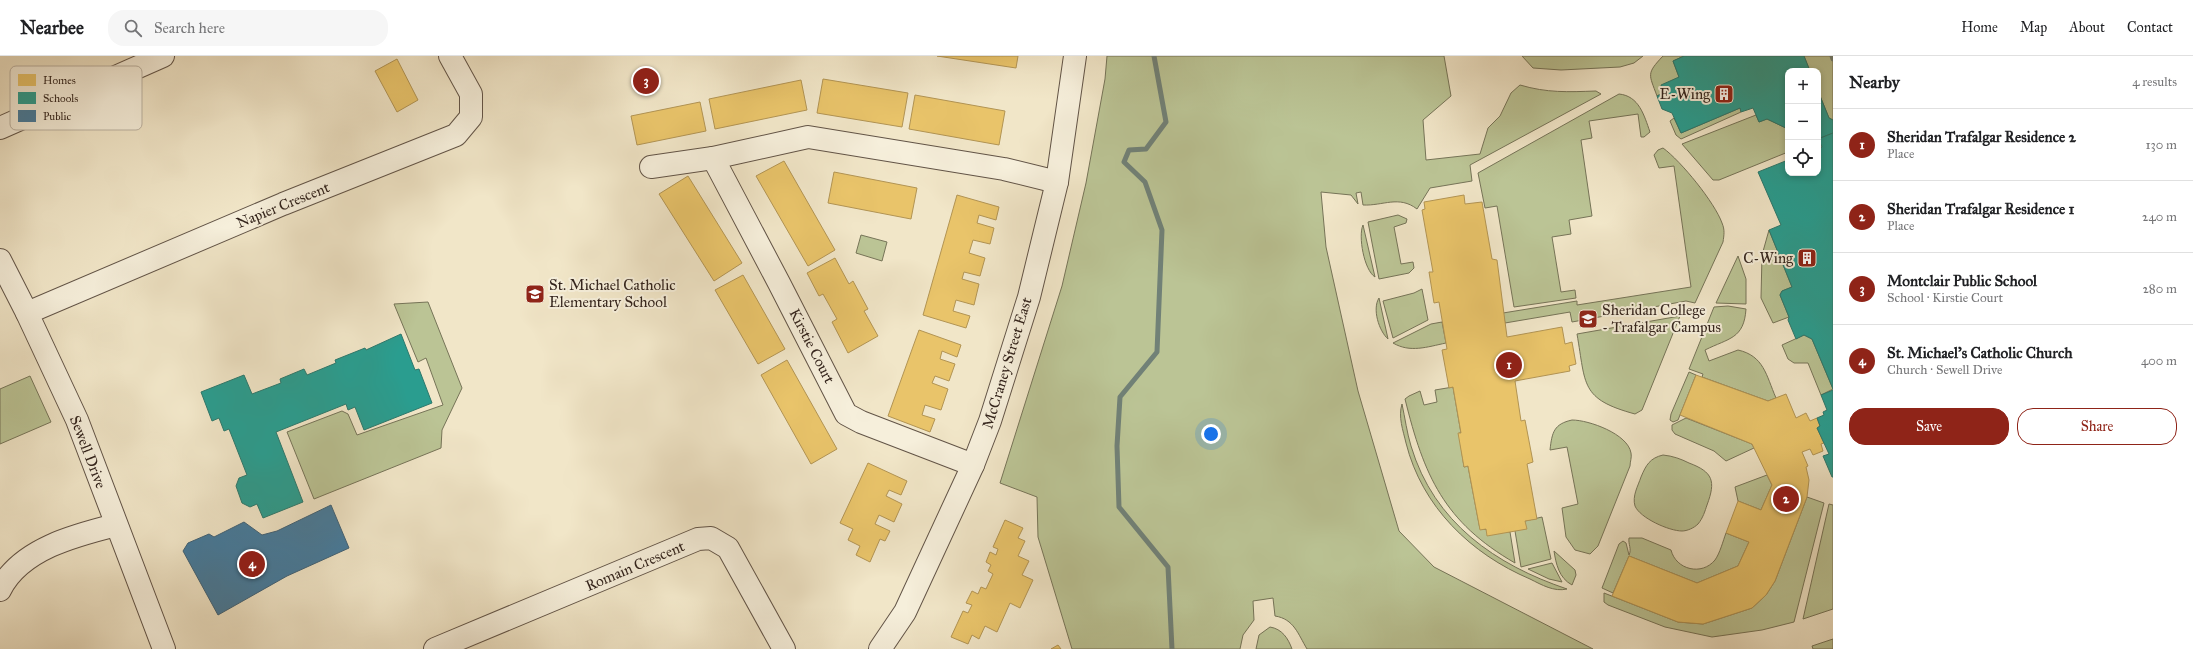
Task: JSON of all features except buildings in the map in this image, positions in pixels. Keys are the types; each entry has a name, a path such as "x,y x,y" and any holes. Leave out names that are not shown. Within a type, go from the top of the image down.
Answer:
{"street":[{"path":"140,66 163,56"},
{"name":"Napier Crescent","path":"28,313 283,204 456,135 472,118 471,94 450,56"},
{"name":"McCraney Street East","path":"880,649 905,612 973,465 990,421 1029,297 1056,182 1075,56"},
{"path":"0,128 10,124"},
{"path":"651,167 713,158 808,137 1004,169 1056,182"},
{"name":"Kirstie Court","path":"713,158 846,414 861,422 973,465"},
{"name":"Sewell Drive","path":"0,260 28,313 77,420 164,649"},
{"path":"0,590 4,582 32,555 59,541 116,525"},
{"name":"Romain Crescent","path":"435,649 698,539 711,538 728,548 784,649"}],"green space":[{"path":"1107,56 1444,56 1451,96 1423,120 1426,160 1480,154 1488,128 1500,116 1511,93 1520,85 1549,91 1596,91 1601,94 1470,165 1472,181 1430,188 1417,209 1410,205 1397,202 1363,205 1361,192 1356,193 1358,204 1351,195 1321,192 1326,247 1358,391 1399,531 1434,567 1593,649 1307,649 1295,628 1287,620 1275,616 1273,598 1253,601 1254,620 1243,635 1240,649 1072,649 1038,537 1037,497 1000,483 1062,286 1086,183 1105,79"},
{"path":"1522,56 1643,56 1634,63 1620,67 1561,70 1533,68"},
{"path":"1663,56 1684,56 1673,61 1679,77 1663,93 1657,96 1652,83 1651,74 1654,67"},
{"path":"1804,56 1833,56 1833,120 1829,118 1821,98 1821,68 1809,68"},
{"path":"1619,94 1631,98 1636,102 1643,113 1650,132 1644,137 1641,137 1638,114 1589,121 1592,138 1581,140 1592,216 1569,220 1571,234 1552,237 1561,292 1575,290 1576,298 1514,307 1497,206 1485,208 1478,173"},
{"path":"1740,108 1741,112 1681,139 1676,135 1670,121 1674,118 1681,133"},
{"path":"1756,115 1759,122 1767,119 1785,128 1785,153 1719,180 1713,180 1682,144"},
{"path":"1663,148 1679,162 1697,183 1718,215 1724,228 1723,242 1695,303 1686,301 1572,322 1570,312 1505,323 1503,313 1577,301 1577,305 1691,287 1674,166 1659,168 1654,155 1658,150"},
{"path":"1398,215 1407,219 1406,223 1394,227 1401,264 1413,262 1414,268 1409,273 1379,279 1368,222"},
{"path":"1363,225 1375,277 1368,267 1363,252 1361,237"},
{"path":"1769,230 1792,287 1782,291 1780,295 1789,317 1773,323 1761,298 1762,255"},
{"path":"861,235 887,242 882,261 856,253"},
{"path":"1738,256 1746,279 1746,304 1716,303"},
{"path":"1422,289 1428,320 1393,338 1383,301 1414,293"},
{"path":"1379,298 1388,339 1379,325 1376,314"},
{"path":"428,302 462,388 442,430 441,448 314,499 287,432 342,411 348,414 357,435 443,405 426,358 418,362 394,304"},
{"path":"1728,306 1746,309 1745,319 1742,326 1734,336 1705,350 1709,361 1738,350 1747,353 1754,357 1763,368 1776,398 1768,401 1702,377 1703,374 1689,369 1714,307"},
{"path":"1680,316 1642,410 1635,414 1617,408 1595,396 1589,388 1585,378 1577,334"},
{"path":"1442,322 1446,343 1419,348 1406,348 1393,343 1431,324"},
{"path":"1804,335 1812,339 1833,389 1821,395 1808,363 1794,363 1788,359 1782,345"},
{"path":"1689,372 1696,375 1678,420 1673,422 1670,420 1671,414"},
{"path":"30,376 51,422 0,444 0,389"},
{"path":"1453,387 1461,433 1459,433 1464,467 1468,466 1480,529 1510,532 1515,563 1471,531 1454,513 1440,494 1429,474 1420,451 1405,399 1420,391 1424,405 1437,402 1435,390"},
{"path":"1402,404 1411,446 1421,473 1435,497 1452,519 1471,537 1493,554 1541,579 1567,589 1557,590 1539,584 1508,569 1469,542 1452,526 1437,508 1424,488 1414,466 1401,424"},
{"path":"1686,418 1752,444 1754,448 1726,461 1714,451 1675,434 1672,430 1672,425"},
{"path":"1572,420 1588,422 1607,429 1623,440 1628,446 1631,455 1630,466 1598,546 1590,554 1575,550 1566,537 1562,508 1578,504 1567,447 1550,450 1555,430 1561,424"},
{"path":"1663,455 1677,458 1697,466 1708,474 1712,484 1710,497 1704,514 1695,527 1688,530 1682,531 1670,529 1656,523 1638,511 1635,506 1634,499 1636,491 1645,469 1652,460"},
{"path":"1767,475 1772,485 1761,510 1738,501 1735,487"},
{"path":"1807,497 1824,503 1794,622 1762,630 1712,637 1665,627 1608,605 1604,602 1604,593 1678,622 1703,624 1752,608 1766,595 1775,581"},
{"path":"1829,504 1833,505 1833,609 1803,619"},
{"path":"1542,517 1551,559 1521,567 1515,531 1525,521"},
{"path":"1726,533 1749,542 1738,566 1697,583 1629,556 1613,593 1602,588 1619,544 1623,541 1626,543 1629,555 1629,538 1642,538 1671,550 1678,562 1684,566 1697,569 1710,565 1715,560"},
{"path":"1554,551 1575,570 1576,575 1572,585 1561,575 1557,566"},
{"path":"1552,563 1562,582 1549,579 1528,569"},
{"path":"1270,627 1278,630 1284,635 1289,641 1292,649 1256,649 1259,635"},
{"path":"1833,639 1833,649 1813,649 1812,646"}],"waterway":[{"path":"1154,56 1166,122 1146,149 1129,150 1124,162 1145,182 1162,230 1157,352 1120,397 1117,446 1119,507 1168,567 1172,649"}],"place":[{"name":"Montclair Public School","path":"646,81"},
{"name":"E-Wing","path":"1724,94"},
{"name":"C-Wing","path":"1807,258"},
{"name":"St. Michael Catholic Elementary School","path":"535,294"},
{"name":"Sheridan College - Trafalgar Campus","path":"1588,319"},
{"name":"Sheridan Trafalgar Residence 2","path":"1509,365"},
{"name":"Sheridan Trafalgar Residence 1","path":"1786,499"},
{"name":"St. Michael's Catholic Church","path":"252,564"}]}
